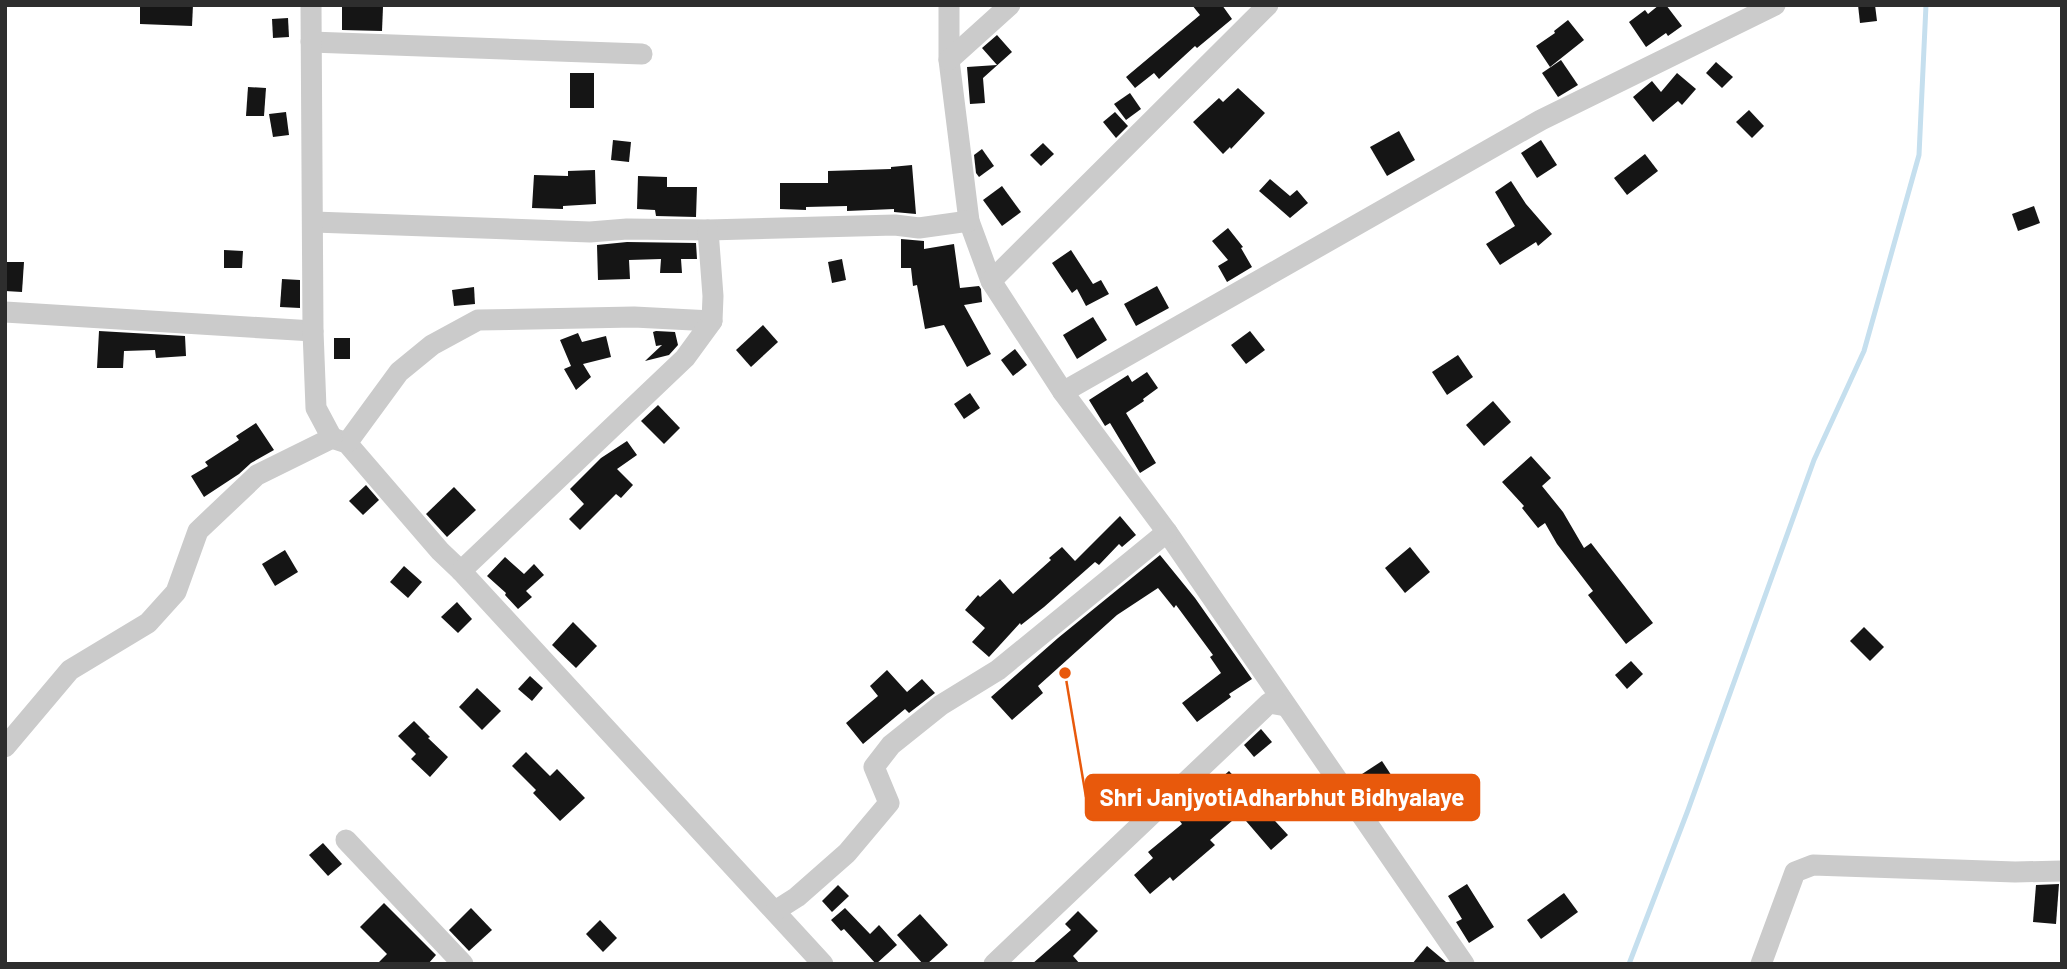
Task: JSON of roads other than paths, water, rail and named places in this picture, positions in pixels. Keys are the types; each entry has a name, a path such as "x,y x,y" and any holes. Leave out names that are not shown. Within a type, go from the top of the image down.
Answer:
{"street":[{"path":"311,5 316,408 339,440 440,551 823,964"},
{"path":"949,5 949,60 969,221 992,281 1063,392 1167,532 1464,964"},
{"path":"949,60 1010,5"},
{"path":"992,281 1268,5"},
{"path":"1063,392 1541,120 1775,5"},
{"path":"311,43 642,54"},
{"path":"314,222 590,232 627,229 708,230 895,225 919,228 969,221"},
{"path":"461,571 685,358 712,321 708,230"},
{"path":"5,312 313,331"},
{"path":"5,747 70,670 148,623 176,592 198,531 257,475 339,440 398,372 432,345 478,320 634,317 712,321"},
{"path":"775,911 797,897 847,853 888,803 874,767 891,745 941,705 998,670 1167,532"},
{"path":"995,964 1269,703 1286,706"},
{"path":"346,840 463,964"},
{"path":"1761,964 1795,872 1813,865 2015,872 2062,871"}],"waterway":[{"path":"1629,964 1688,810 1814,460 1864,351 1919,155 1926,5"}],"place":[{"name":"Shri JanjyotiAdharbhut Bidhyalaye","path":"1065,673"}]}
